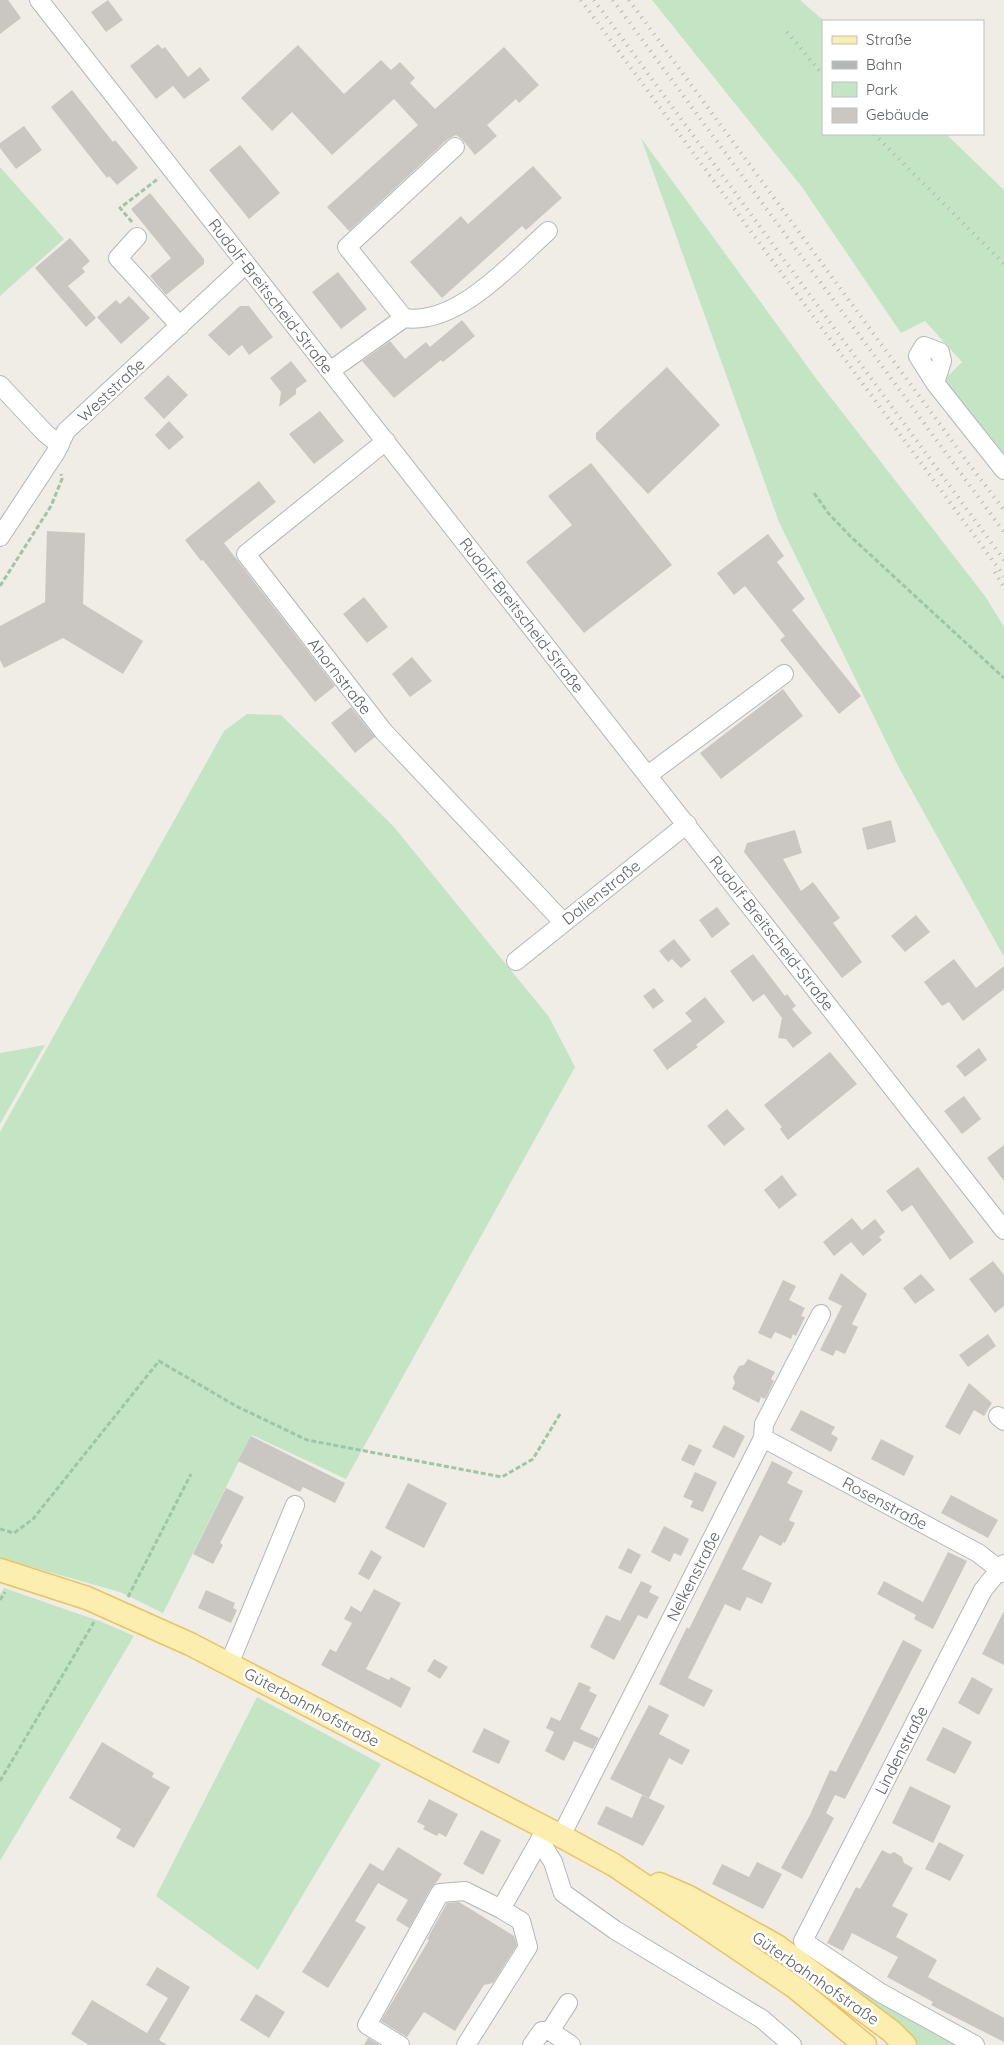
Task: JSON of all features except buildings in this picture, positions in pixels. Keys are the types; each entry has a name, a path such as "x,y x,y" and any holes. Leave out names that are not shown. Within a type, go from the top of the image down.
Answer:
{"main road":[{"name":"Güterbahnhofstraße","path":"0,1570 111,1609 190,1644 549,1835 687,1896 777,1946 890,2031 905,2045"},
{"name":"Güterbahnhofstraße","path":"614,1865 796,1988 860,2042"}],"street":[{"name":"Rudolf-Breitscheid-Straße","path":"39,0 1004,1230"},
{"path":"455,147 347,247 404,318 414,320 447,313 471,299 548,231"},
{"path":"137,237 118,258 180,326"},
{"name":"Weststraße","path":"0,537 58,448 66,431 246,264"},
{"path":"330,371 404,318"},
{"path":"935,383 1004,470"},
{"path":"0,385 58,448"},
{"name":"Ahornstraße","path":"386,442 246,554 384,732 563,922"},
{"path":"648,775 784,674"},
{"name":"Dalienstraße","path":"516,961 687,824"},
{"name":"Nelkenstraße","path":"501,1909 549,1835 763,1438 764,1424 821,1314"},
{"name":"Rosenstraße","path":"763,1438 978,1553 1002,1569"},
{"path":"229,1664 295,1505"},
{"name":"Lindenstraße","path":"803,1941 983,1590 1002,1569"},
{"path":"549,1835 552,1862 563,1893 611,1936 685,1983 792,2045"},
{"path":"400,2045 367,2025 440,1893 465,1891 521,1921 528,1947 466,2045"},
{"name":"Güterbahnhofstraße","path":"803,1941 881,1993 975,2045"},
{"path":"550,2031 568,2003"},
{"path":"532,2045 542,2031 550,2031 572,2045"}],"path":[{"path":"137,237 139,229 120,208 171,169"},
{"path":"0,586 51,506 62,479 58,448"},
{"path":"814,492 850,536 1004,678"},
{"path":"0,1529 14,1533 33,1519 159,1361 236,1406 307,1440 502,1477 534,1459 560,1414"},
{"path":"0,1781 111,1609 191,1474"}],"green space":[{"path":"652,0 800,0 823,20 822,135 947,135 1004,190 1004,465 944,382 962,362 925,321 901,333 802,187"},
{"path":"641,138 818,381 985,596 1004,627 1004,957 898,766 779,522"},
{"path":"0,167 64,239 0,296"},
{"path":"247,714 281,715 394,827 549,1017 575,1067 346,1479 252,1435 163,1613 120,1592 0,1558 0,1132 224,731"},
{"path":"45,1045 0,1124 0,1053"},
{"path":"4,1588 102,1622 134,1636 0,1861 0,1595"},
{"path":"257,1697 381,1764 258,1970 156,1896"},
{"path":"799,1946 879,2000 956,2045 919,2045 895,2021 791,1950"}],"railway":[{"path":"581,0 1004,576"},
{"path":"594,0 1004,560"},
{"path":"613,0 1004,532"},
{"path":"629,0 1004,510"},
{"path":"787,32 822,74"},
{"path":"875,135 1004,264"},
{"path":"995,572 1004,587"}]}
